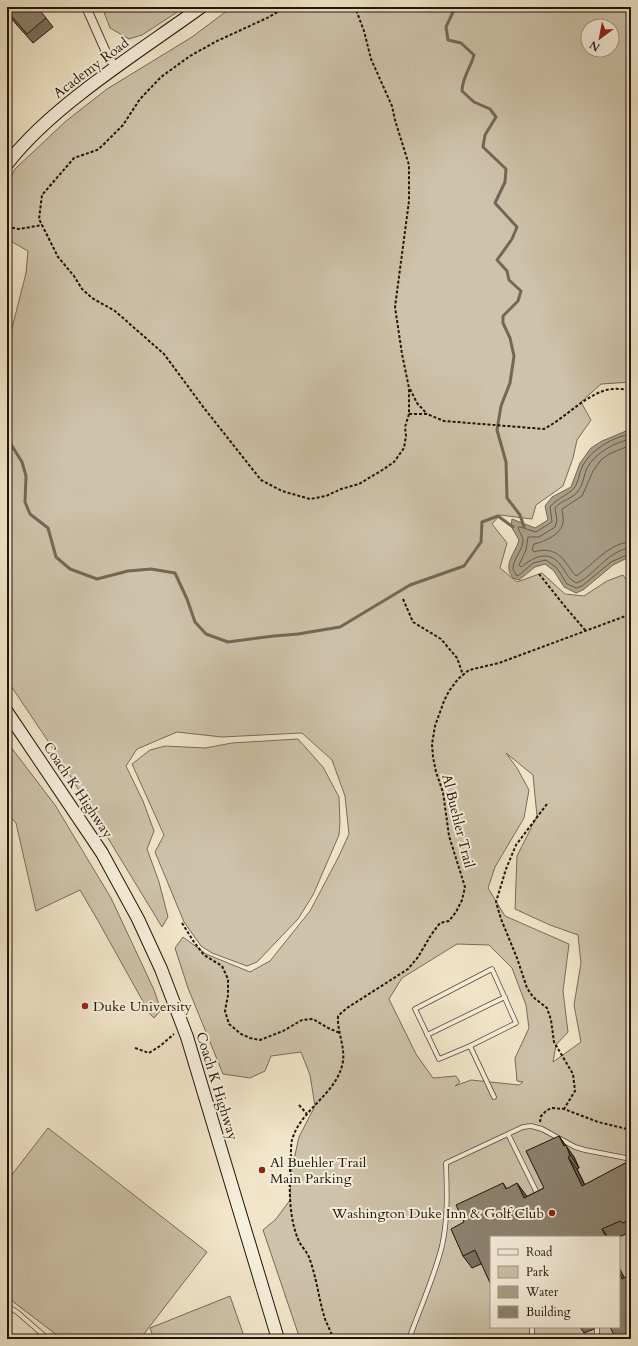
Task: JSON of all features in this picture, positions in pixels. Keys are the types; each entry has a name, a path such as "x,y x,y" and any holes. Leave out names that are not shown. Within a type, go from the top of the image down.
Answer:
{"main road":[{"name":"Academy Road","path":"7,164 21,147 50,118 116,67 201,7"},
{"name":"Coach K Highway","path":"7,712 80,820 116,878 155,956 183,1027 278,1339"}],"street":[{"path":"86,7 106,52 116,67"}],"lane":[{"path":"492,969 505,997 516,1022 470,1046 439,1059 415,1008 492,969"},
{"path":"427,1035 505,997"},
{"path":"470,1046 494,1097"},
{"path":"409,1339 442,1246 448,1199 446,1163 523,1127 531,1126 585,1150 631,1159"},
{"path":"508,1134 539,1197"},
{"path":"7,1306 17,1312 48,1339"},
{"path":"532,1328 532,1339"},
{"path":"596,1328 597,1339"}],"path":[{"path":"286,7 190,56 161,77 140,99 123,124 102,146 97,150 74,158 42,195 40,219 58,257 74,276 82,289 92,298 115,311 164,354 204,408 261,480 282,491 310,499 326,496 359,484 394,462 404,448 406,436 405,427 409,414 409,388 395,307 409,201 409,165 392,106 370,59 364,31 356,7"},
{"path":"7,227 19,229 42,225"},
{"path":"409,388 417,403 427,414"},
{"path":"409,414 427,414 444,421 544,429 556,423 590,398 606,390 631,390"},
{"path":"539,574 586,631"},
{"path":"403,599 413,622 440,639 457,658 463,675"},
{"name":"Al Buehler Trail","path":"334,1339 326,1320 310,1258 298,1241 291,1203 289,1177 292,1140 298,1125 333,1085 339,1074 343,1061 342,1040 337,1025 338,1016 347,1008 408,969 418,957 431,934 440,923 449,921 456,912 462,900 465,887 449,836 443,792 436,772 433,757 432,744 435,726 444,701 458,679 469,670 500,663 631,614"},
{"path":"547,804 516,845 506,869 496,902 503,924 518,958 527,988 533,997 547,1008 551,1020 554,1042 573,1074 575,1091 564,1109"},
{"path":"182,923 194,942 204,954 222,966 228,979 228,994 225,1012 229,1024 241,1034 260,1040 283,1031 302,1020 313,1019 340,1033"},
{"path":"135,1048 149,1052 160,1046 183,1027"},
{"path":"299,1105 307,1114"},
{"path":"538,1128 543,1112 553,1108 564,1109 598,1122 631,1130"}],"green space":[{"path":"102,7 185,7 142,35 129,39 110,28"},
{"path":"232,7 631,7 631,382 601,384 581,402 591,420 577,440 573,458 563,486 536,505 532,519 500,515 492,524 507,543 500,568 517,582 542,573 565,594 584,596 607,581 623,575 631,587 631,1339 300,1339 263,1230 276,1219 290,1200 291,1173 299,1137 315,1106 310,1075 301,1052 271,1056 265,1071 250,1078 223,1074 188,988 175,948 183,937 206,954 250,972 270,961 310,911 349,834 345,796 332,760 302,733 222,737 177,732 137,749 126,766 143,801 154,831 147,849 159,882 168,917 162,927 58,756 7,680 7,348 26,273 28,251 7,239 7,186 15,169 66,121 107,89 192,37","holes":["506,753 533,775 537,816 517,856 515,909 550,925 578,935 581,963 574,1005 581,1042 553,1062 556,1045 568,1032 563,991 569,944 505,916 488,888 495,867 524,818 529,790 517,768","457,944 489,945 512,968 526,1005 529,1028 515,1058 517,1081 523,1082 519,1085 471,1080 455,1086 460,1082 456,1076 433,1078 416,1054 389,999 402,978"]},
{"path":"298,739 323,767 339,797 339,835 313,895 298,919 257,962 247,966 212,953 201,946 184,922 155,852 164,835 132,764 150,750 165,746 205,748 232,743"},
{"path":"7,742 55,805 111,898 154,990 161,1010 154,1018 150,1014 80,890 36,911 16,823 7,814"},
{"path":"48,1128 207,1252 140,1339 62,1339 7,1297 7,1181"},
{"path":"230,1296 245,1339 154,1339 150,1328"}],"water":[{"path":"631,430 631,556 613,565 583,590 576,593 564,587 554,571 545,564 535,567 519,580 513,578 509,572 509,562 519,540 511,526 512,519 535,528 548,520 545,506 552,497 571,487 580,463 591,448 602,441"}],"building":[{"path":"7,7 37,7 46,18 27,34 7,11"},
{"name":"Washington Duke Inn & Golf Club","path":"559,1136 564,1146 566,1145 570,1156 568,1157 582,1186 631,1160 631,1219 623,1223 620,1221 602,1229 606,1236 490,1236 490,1283 475,1250 463,1256 451,1229 464,1222 456,1205 503,1183 506,1189 517,1183 524,1198 544,1188 526,1151"},
{"path":"620,1274 622,1279 627,1276 631,1276 631,1339 616,1339 610,1328 620,1328"}],"waterway":[{"path":"453,7 453,12 446,27 448,40 461,43 474,55 463,82 462,91 474,102 490,109 496,117 485,135 483,147 506,169 505,182 495,203 517,227 512,239 497,260 507,271 509,280 521,291 518,301 503,316 503,323 510,338 514,356 510,383 501,406 497,430 506,462 507,498 520,515 524,527"},
{"path":"7,442 12,446 22,462 26,476 25,502 30,514 48,528 56,557 70,569 97,579 128,571 151,569 175,573 187,599 195,622 206,634 228,642 298,634 340,627 410,585 464,566 481,542 482,522 498,516 513,527"}],"place":[{"name":"Duke University","path":"85,1006"},
{"name":"Al Buehler Trail Main Parking","path":"262,1170"},
{"name":"Washington Duke Inn & Golf Club","path":"552,1213"}]}
